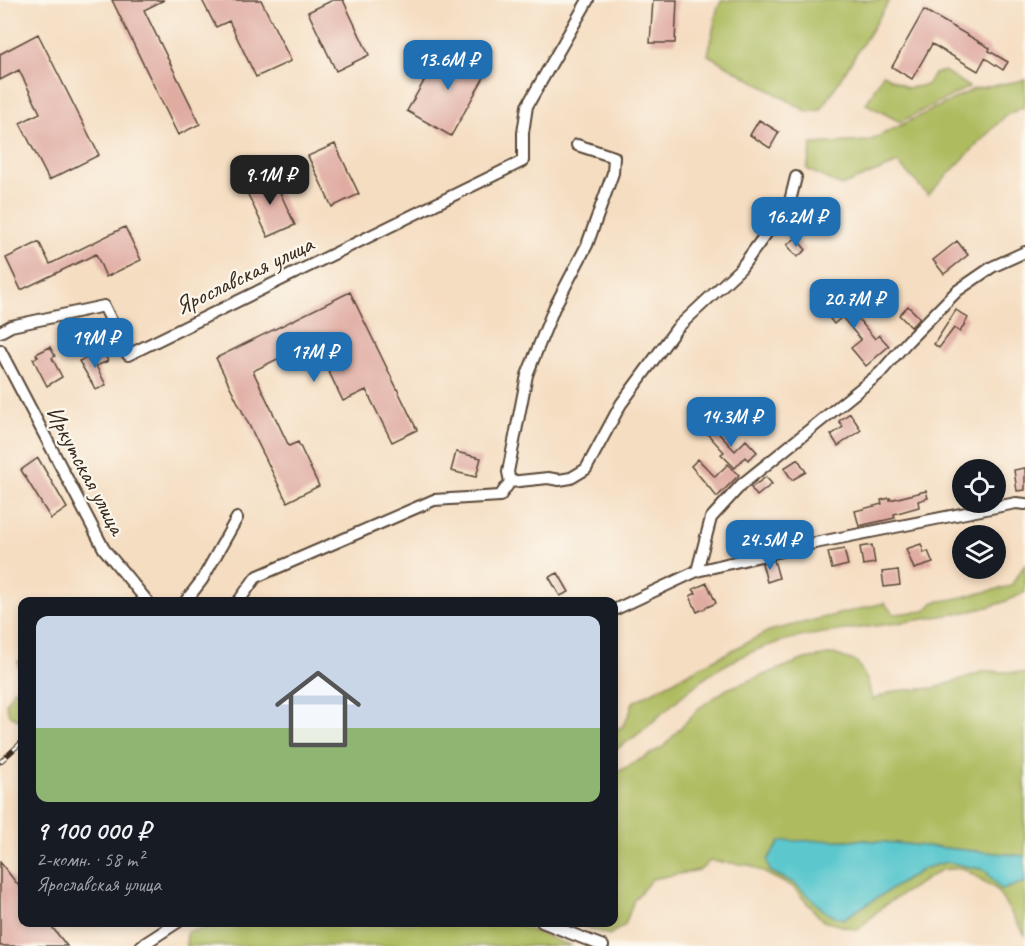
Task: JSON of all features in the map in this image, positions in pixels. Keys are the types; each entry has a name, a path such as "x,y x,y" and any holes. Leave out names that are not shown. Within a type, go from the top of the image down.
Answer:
{"street":[{"name":"Ярославская улица","path":"0,332 11,326 104,306 128,355 524,161 523,133 527,106 588,0"},
{"path":"242,597 256,577 434,500 500,496 510,482 508,472 511,452 527,375 554,308 587,245 612,173 614,157 577,145"},
{"path":"510,482 571,478 586,469 621,404 677,328 741,268 790,201 796,177"},
{"path":"697,571 711,518 741,485 880,373 906,342 957,291 992,267 1025,252"},
{"name":"Иркутская улица","path":"0,350 3,368 104,549 144,597"},
{"path":"618,608 697,571 815,543 1016,503 1025,504"},
{"path":"189,597 202,580 237,518"},
{"path":"141,946 170,927"},
{"path":"555,927 603,946"}],"green space":[{"path":"722,0 890,0 821,110 808,112 708,55 717,10"},
{"path":"944,71 969,87 900,122 866,104 883,74 907,88 927,85 934,74"},
{"path":"1025,80 1025,106 1005,116 928,195 898,163 841,186 807,169 812,144 869,141 974,89"},
{"path":"1025,564 1025,592 997,604 967,612 794,638 764,647 719,669 698,683 643,730 618,748 618,728 622,727 629,715 633,702 769,631 884,603 894,614 925,611 934,602 1011,586"},
{"path":"834,654 857,662 868,682 872,700 894,691 935,688 985,671 1025,673 1025,856 864,840 781,841 770,871 794,883 827,913 843,919 925,868 947,862 985,870 1002,890 1025,882 1025,935 996,889 963,868 941,870 883,906 858,930 823,921 793,887 749,865 710,861 700,870 652,879 634,900 625,925 609,935 585,927 618,927 618,772 663,747 699,708 727,689 805,659"},
{"path":"18,687 18,720 9,714 6,703 14,689"},
{"path":"211,927 522,927 572,946 186,946 187,932"}],"water":[{"path":"864,840 1025,856 1025,882 1001,890 985,870 947,862 925,868 843,919 827,913 794,883 770,871 767,860 781,841"}],"building":[{"path":"112,0 164,0 144,10 200,124 178,135"},
{"path":"202,0 261,0 291,61 256,77 229,21 216,27"},
{"path":"333,0 343,0 369,55 336,71 308,12"},
{"path":"653,0 677,0 675,43 650,43"},
{"path":"924,10 990,48 989,51 1008,62 1003,70 985,58 978,71 932,44 912,79 892,67"},
{"path":"38,34 99,155 49,180 20,123 40,113 19,70 0,80 0,54"},
{"path":"444,46 488,70 451,136 407,111"},
{"path":"759,120 779,132 770,148 750,135"},
{"path":"335,144 359,194 332,207 308,156"},
{"path":"272,175 295,225 268,237 245,188"},
{"path":"125,227 141,260 106,277 96,254 21,290 6,258 39,242 50,264"},
{"path":"796,238 806,250 797,257 787,245"},
{"path":"957,241 968,255 944,274 933,260"},
{"path":"350,292 417,430 392,442 366,390 343,401 314,341 253,371 289,446 298,442 319,486 287,502 216,358"},
{"path":"825,297 835,310 850,298 856,306 851,310 875,339 879,335 889,346 866,366 851,348 861,340 842,317 834,324 823,310 816,315 811,308"},
{"path":"908,306 920,318 911,327 899,315"},
{"path":"956,310 968,318 960,332 954,328 939,348 934,344"},
{"path":"50,347 55,356 52,358 62,377 47,386 33,359 38,357 36,354"},
{"path":"103,351 108,361 96,366 106,385 96,390 79,361"},
{"path":"850,413 861,430 838,446 831,435 843,427 839,421"},
{"path":"708,424 735,451 746,440 757,452 748,460 745,457 735,468 721,454 724,452 703,429"},
{"path":"456,452 481,458 476,477 451,471"},
{"path":"38,458 67,508 51,519 21,470"},
{"path":"698,459 715,477 728,464 739,475 717,497 691,466"},
{"path":"798,459 806,472 792,480 784,468"},
{"path":"1025,468 1025,490 1017,491 1014,470"},
{"path":"766,477 772,484 757,496 751,488"},
{"path":"926,491 928,498 918,501 919,507 894,514 895,518 859,526 855,511 882,504 881,500"},
{"path":"921,544 924,553 928,551 933,563 914,569 906,549"},
{"path":"872,545 875,563 863,565 860,547"},
{"path":"844,549 848,565 832,569 828,552"},
{"path":"774,560 779,578 767,582 762,563"},
{"path":"898,570 900,585 884,587 882,572"},
{"path":"558,573 569,592 560,596 549,577"},
{"path":"707,583 716,603 697,612 690,596 696,593 693,589"},
{"path":"0,862 18,885 18,927 52,927 67,946 0,946"}],"railway":[{"path":"0,762 18,746"}]}
